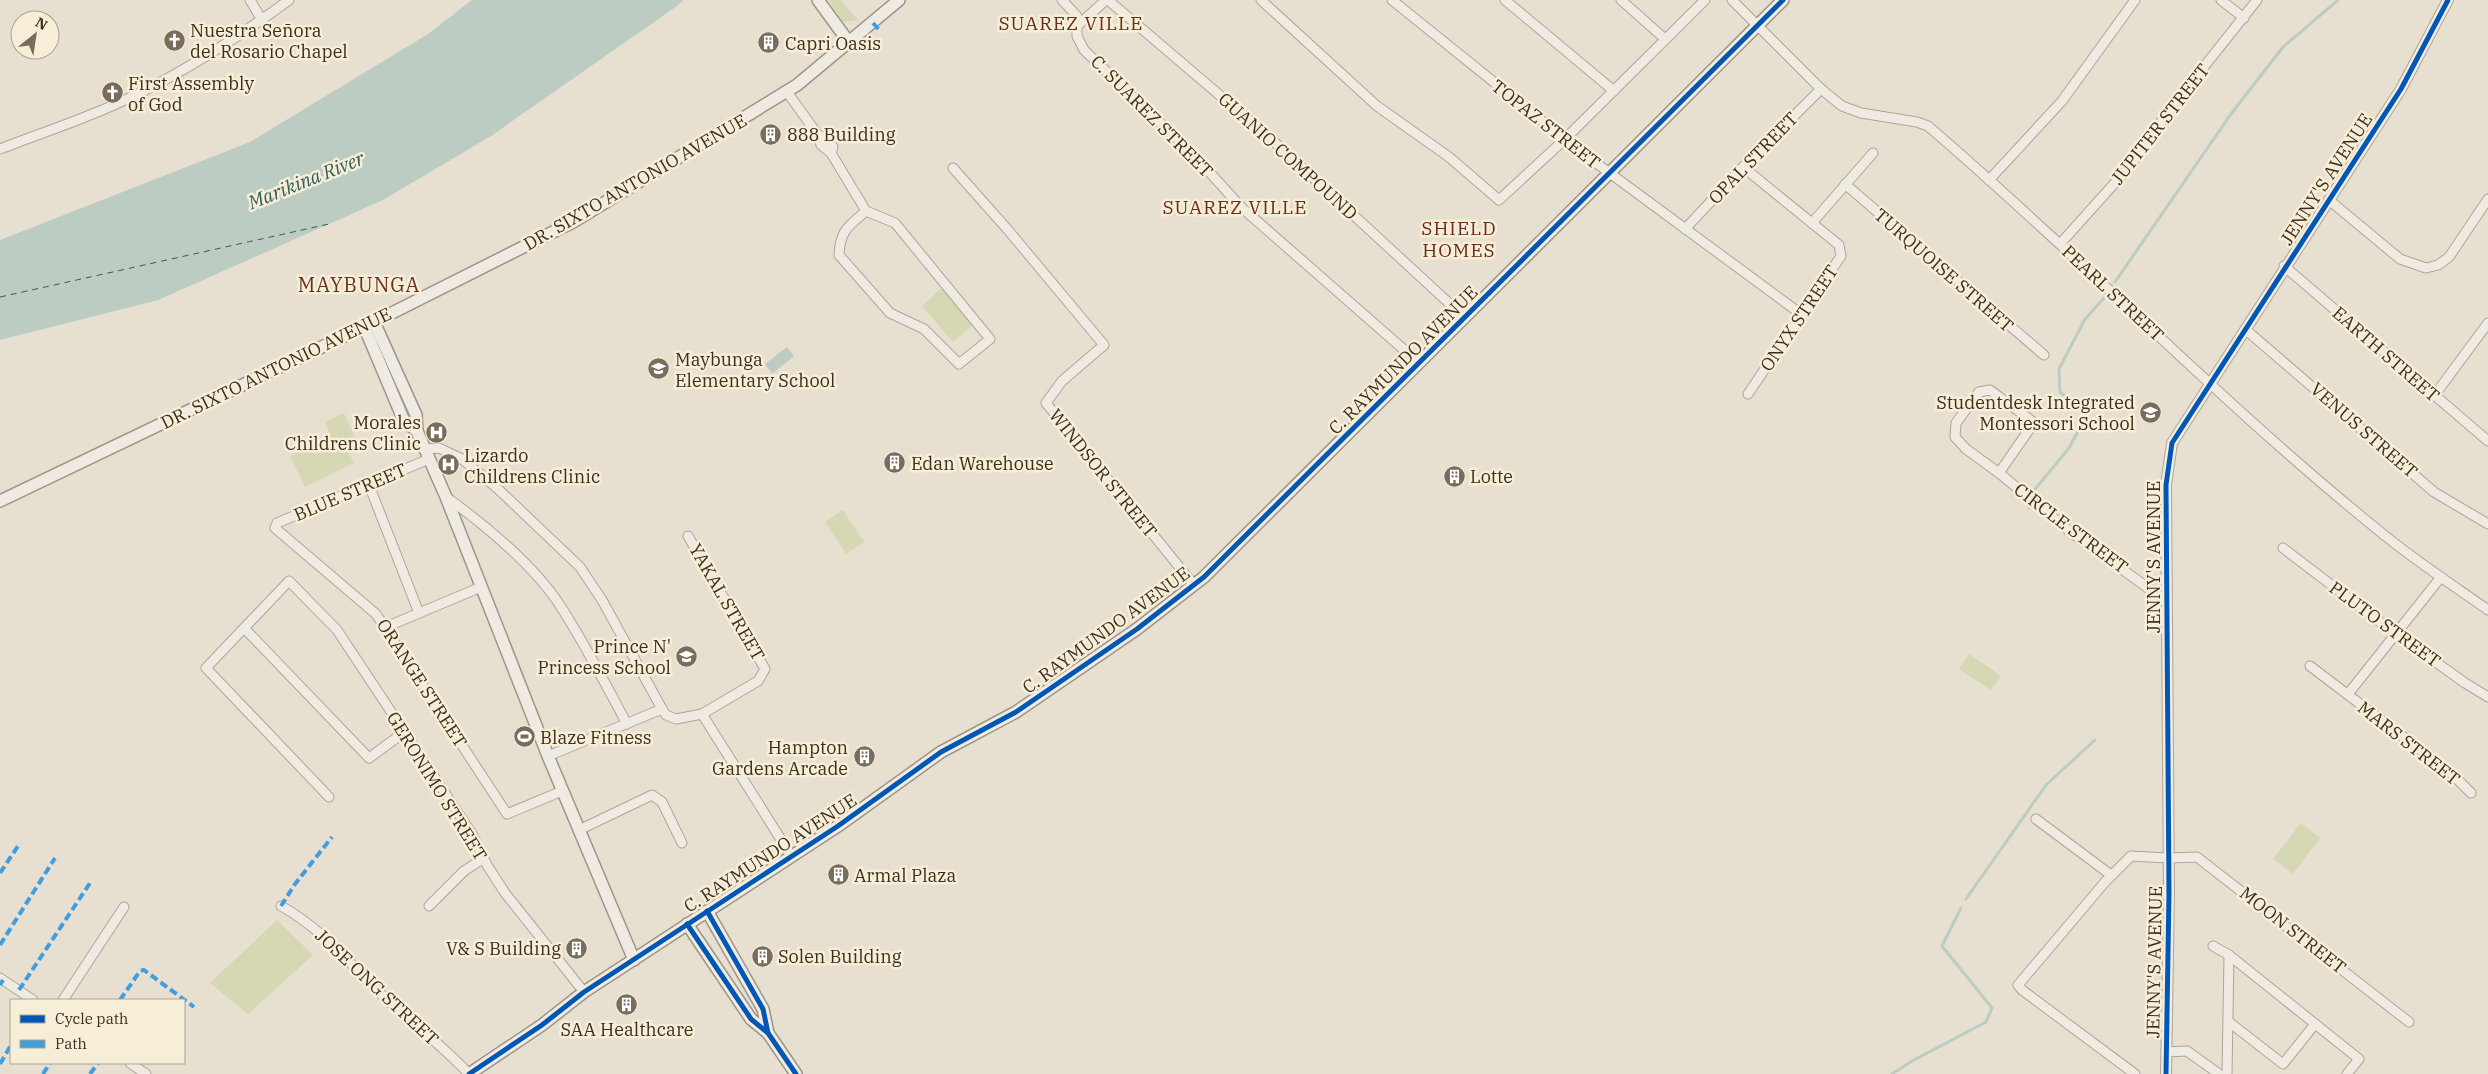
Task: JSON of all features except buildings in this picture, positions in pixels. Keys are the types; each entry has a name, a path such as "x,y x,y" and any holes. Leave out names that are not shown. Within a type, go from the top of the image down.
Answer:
{"main road":[{"path":"818,0 848,41"},
{"name":"DR. SIXTO ANTONIO AVENUE","path":"0,501 369,324 572,222 787,92 899,0"},
{"name":"C. RAYMUNDO AVENUE","path":"469,1074 542,1025 584,992 792,857 941,752 1016,712 1137,630 1194,585 1320,463 1418,362 1783,0"},
{"path":"369,324 404,421 417,430 446,497 562,792 634,960"},
{"path":"707,912 764,1009 768,1033"},
{"path":"687,924 751,1019 768,1033 796,1074"}],"street":[{"path":"250,0 262,20"},
{"path":"0,149 132,97 186,67 262,20 289,0"},
{"name":"C. SUAREZ STREET","path":"1062,0 1076,16 1077,36 1084,50 1193,154 1241,207 1418,362"},
{"path":"1076,27 1107,0"},
{"name":"GUANIO COMPOUND","path":"1107,0 1270,138 1464,317"},
{"path":"1261,0 1377,106 1449,156 1499,200 1564,140 1705,0"},
{"name":"TOPAZ STREET","path":"1392,0 1564,140 1801,314"},
{"path":"1505,0 1614,91"},
{"path":"1621,0 1665,39"},
{"name":"PEARL STREET","path":"1732,0 1821,89 1850,110 1928,126 2060,244 2209,383 2378,531 2488,610"},
{"path":"1989,180 2062,101 2136,0"},
{"path":"2221,0 2244,18"},
{"name":"JUPITER STREET","path":"2060,244 2130,166 2168,112 2257,0"},
{"name":"JENNY'S AVENUE","path":"2166,1074 2168,858 2166,485 2172,443 2284,266 2401,89 2448,0"},
{"name":"OPAL STREET","path":"1685,229 1743,167 1821,89"},
{"path":"787,92 818,135 829,138 833,147 831,153 866,211 895,223 990,339 959,364 924,329 890,312 839,255 840,241 845,230 866,211"},
{"path":"1812,223 1873,153"},
{"name":"ONYX STREET","path":"1743,167 1839,245 1841,256 1748,394"},
{"name":"WINDSOR STREET","path":"952,168 1011,234 1104,345 1062,381 1046,402 1194,585"},
{"name":"TURQUOISE STREET","path":"1845,184 2044,355"},
{"path":"2329,200 2400,259 2426,268 2438,265 2449,257 2488,199"},
{"name":"EARTH STREET","path":"2284,266 2488,441"},
{"path":"2434,396 2488,323"},
{"name":"VENUS STREET","path":"2245,328 2434,492 2488,524"},
{"name":"CIRCLE STREET","path":"1999,473 2033,424 2032,421 1990,390 1984,390 1979,392 1956,423 1956,437 1966,450 1999,473 2072,534 2166,601"},
{"path":"427,454 439,448 462,459 497,488 580,567 602,600 664,712 676,718 702,714 792,857"},
{"name":"BLUE STREET","path":"275,528 277,522 369,485 427,454"},
{"path":"369,485 419,613"},
{"path":"446,497 492,532 561,606 627,724"},
{"name":"ORANGE STREET","path":"275,528 376,614 507,814 562,792"},
{"name":"YAKAL STREET","path":"688,536 764,669 758,681 702,714"},
{"name":"PLUTO STREET","path":"2283,548 2465,683 2488,695"},
{"name":"MARS STREET","path":"2348,694 2441,576"},
{"name":"GERONIMO STREET","path":"245,629 289,582 337,630 404,733 435,776 472,834 505,893 584,992"},
{"path":"386,628 481,587"},
{"path":"329,797 206,668 245,629 369,758 404,733"},
{"name":"MARS STREET","path":"2310,666 2451,773 2471,792"},
{"path":"548,756 627,724 664,712"},
{"path":"579,830 652,795 662,802 682,843"},
{"path":"2036,819 2111,875"},
{"name":"MOON STREET","path":"2135,1074 2018,986 2019,982 2111,875 2131,856 2198,857 2409,1022"},
{"path":"429,906 464,871 484,858"},
{"name":"JOSE ONG STREET","path":"281,906 307,923 381,994 449,1052 469,1074"},
{"path":"64,999 124,907"},
{"path":"2213,946 2229,955 2359,1059 2347,1074"},
{"path":"2227,1074 2229,955"},
{"path":"0,978 32,999"},
{"path":"2229,1022 2283,1064 2315,1024"},
{"path":"2166,1052 2188,1051 2219,1074"},
{"path":"131,1064 146,1074"}],"green space":[{"path":"828,0 840,0 858,20 843,22"},
{"path":"942,288 974,324 953,342 922,306"},
{"path":"344,413 357,441 346,447 354,463 305,487 290,456 331,436 325,422"},
{"path":"843,510 864,542 846,554 825,522"},
{"path":"1969,654 2001,676 1991,690 1959,669"},
{"path":"2301,823 2320,838 2293,874 2273,859"},
{"path":"277,920 313,955 248,1014 210,983"}],"water":[{"name":"Marikina River","path":"472,0 683,0 491,136 383,200 158,300 0,340 0,240 250,142 428,34"},
{"path":"787,347 794,356 772,374 765,364"}],"waterway":[{"path":"2115,282 2231,114 2283,47 2338,0"},
{"path":"2031,494 2069,448 2085,419 2080,407 2060,392 2059,369 2085,319 2105,297"},
{"path":"2028,500 2029,508"},
{"path":"1966,899 2046,785 2095,740"},
{"path":"1892,1074 1912,1061 1986,1022 1992,1008 1942,946 1961,908"}],"ferry route":[{"path":"0,297 329,224"}],"marked path":[{"path":"873,23 881,32"},
{"path":"281,906 295,884 332,837"},
{"path":"0,873 18,846"},
{"path":"0,945 55,858"},
{"path":"19,990 90,883"},
{"path":"121,999 140,971 144,970 183,999"},
{"path":"0,985 3,980"},
{"path":"185,1000 194,1007"},
{"path":"0,1064 10,1047"},
{"path":"43,1074 49,1064"},
{"path":"90,1074 97,1064"}],"cycle path":[{"path":"469,1074 542,1025 584,992 838,826 941,752 1016,712 1137,629 1204,577 1783,0"},
{"path":"2166,1074 2169,893 2166,485 2172,443 2401,89 2448,0"},
{"path":"707,911 763,1009 768,1033"},
{"path":"687,924 751,1019 768,1033 796,1074"}],"place":[{"name":"Nuestra Señora del Rosario Chapel","path":"174,40"},
{"name":"Capri Oasis","path":"769,43"},
{"name":"First Assembly of God","path":"112,93"},
{"name":"888 Building","path":"771,134"},
{"name":"Maybunga Elementary School","path":"659,369"},
{"name":"Studentdesk Integrated Montessori School","path":"2151,412"},
{"name":"Morales Childrens Clinic","path":"437,432"},
{"name":"Edan Warehouse","path":"895,463"},
{"name":"Lizardo Childrens Clinic","path":"448,465"},
{"name":"Lotte","path":"1454,476"},
{"name":"Prince N' Princess School","path":"687,656"},
{"name":"Blaze Fitness","path":"524,737"},
{"name":"Hampton Gardens Arcade","path":"864,757"},
{"name":"Armal Plaza","path":"838,875"},
{"name":"V& S Building","path":"577,948"},
{"name":"Solen Building","path":"762,956"},
{"name":"SAA Healthcare","path":"627,1004"}],"district":[{"name":"SUAREZ VILLE","path":"1071,23"},
{"name":"SUAREZ VILLE","path":"1235,207"},
{"name":"SHIELD HOMES","path":"1459,239"},
{"name":"MAYBUNGA","path":"359,284"}]}
